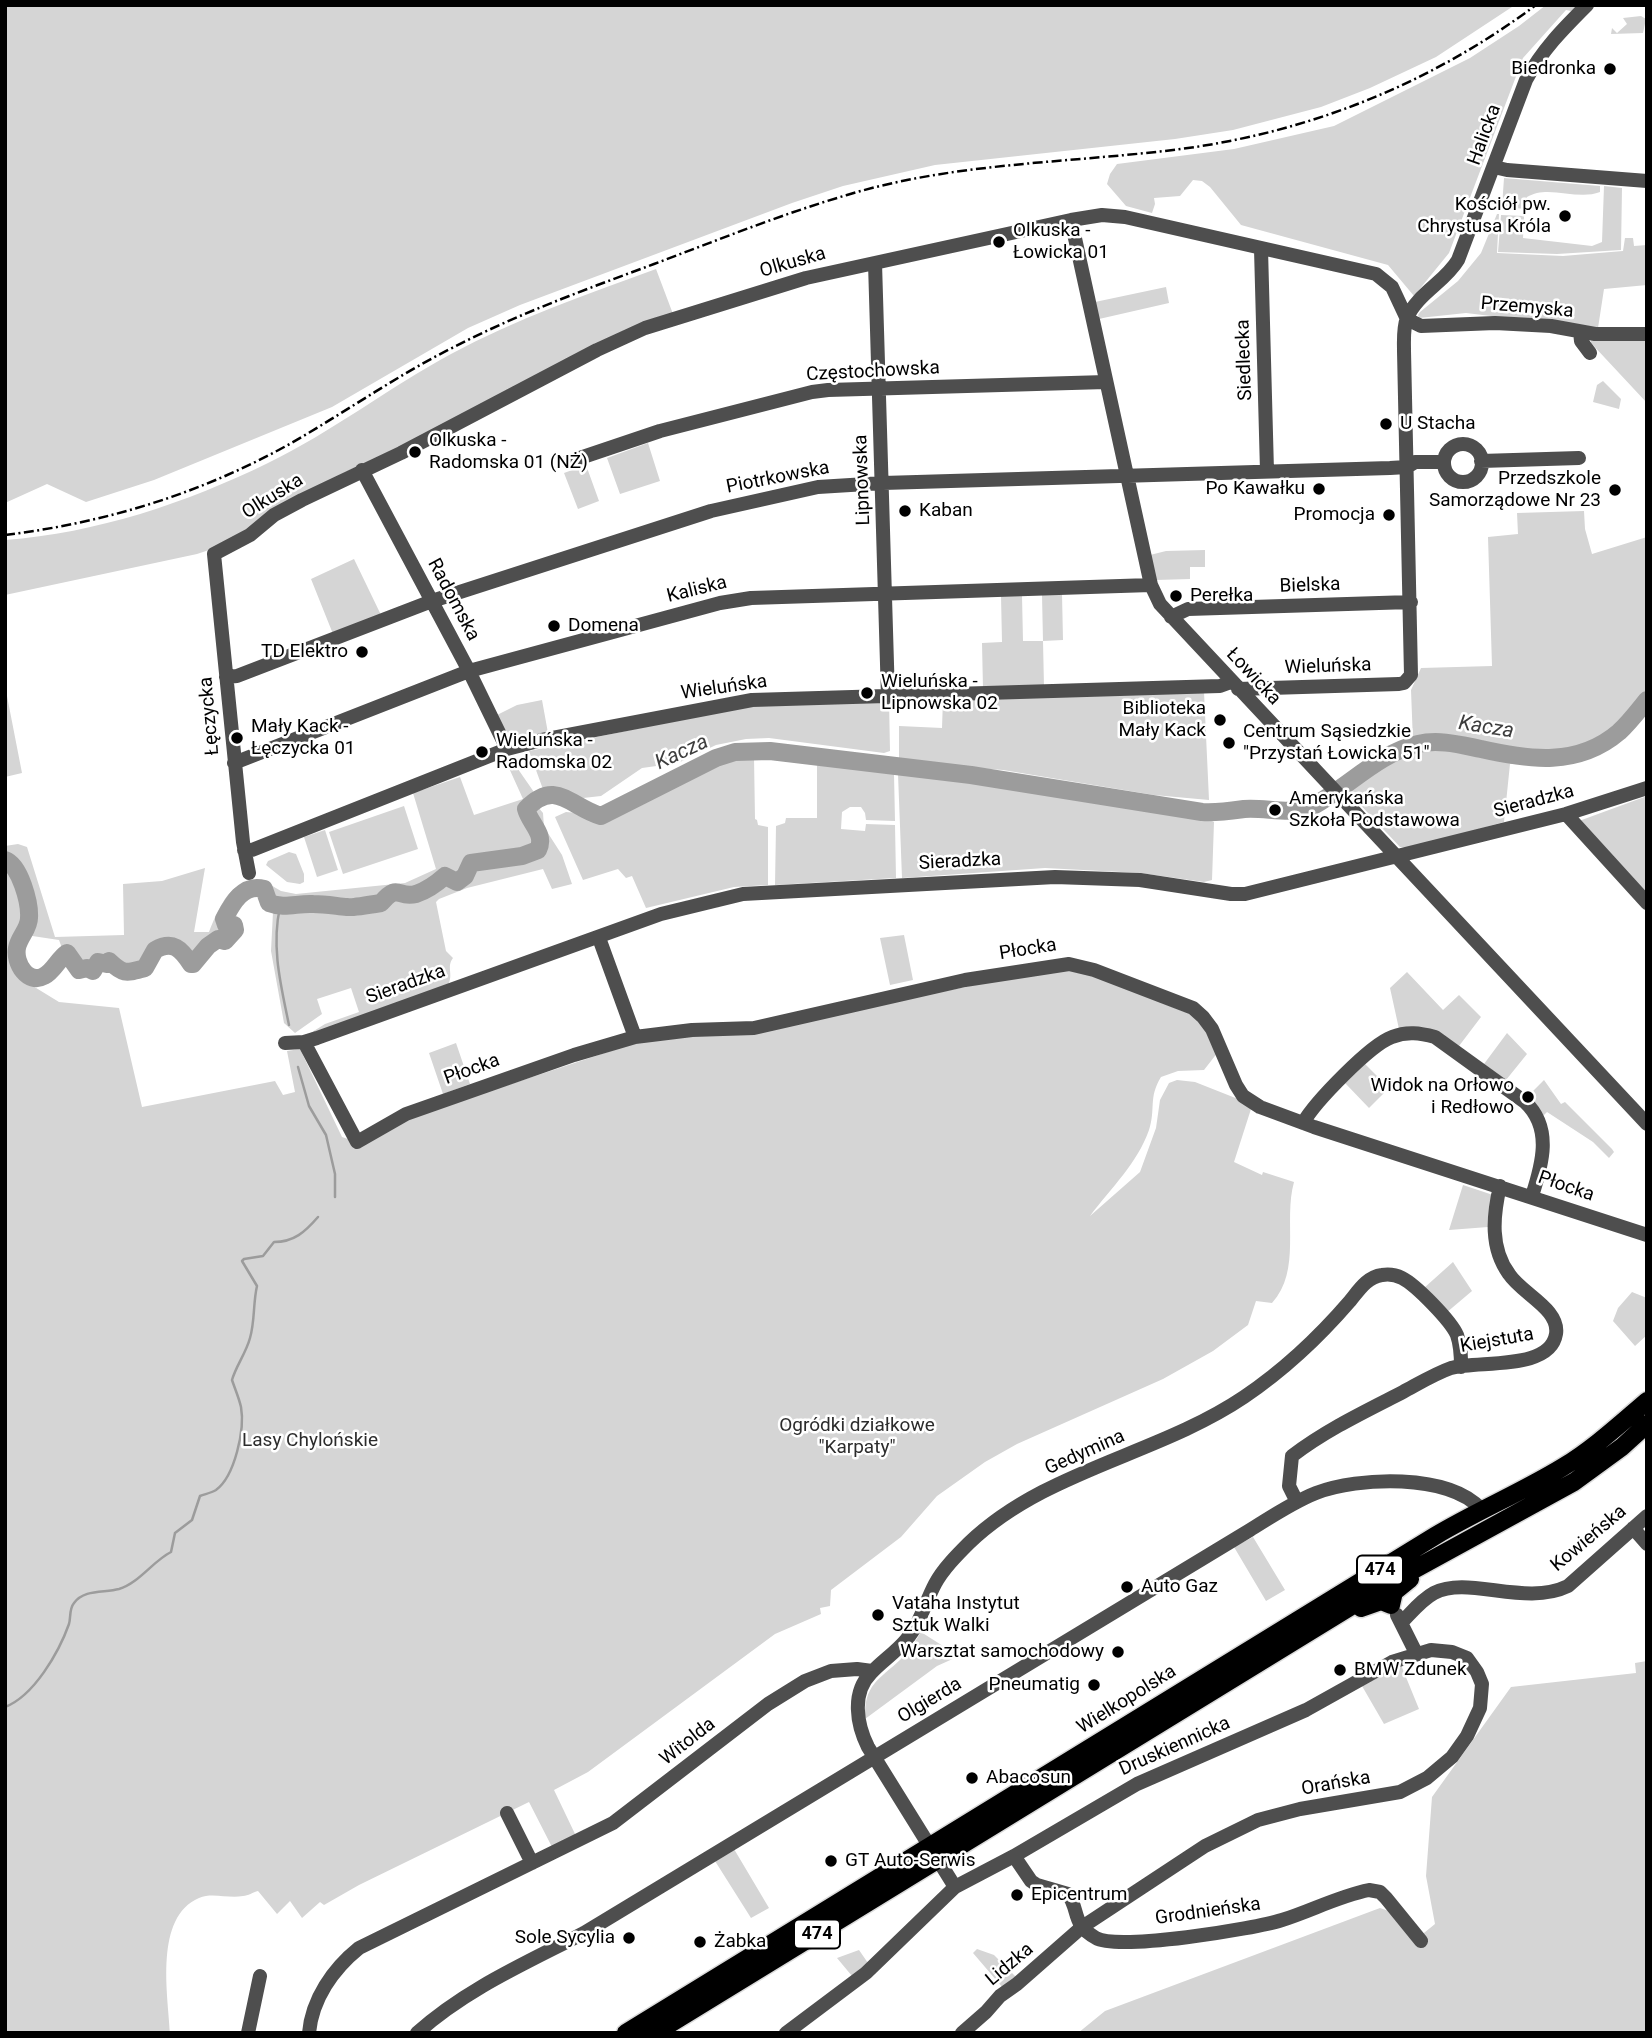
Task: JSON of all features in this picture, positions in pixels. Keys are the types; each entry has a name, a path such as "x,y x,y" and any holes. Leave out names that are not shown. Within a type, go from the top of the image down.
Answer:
{"main road":[{"name":"Wielkopolska","path":"626,2033 1480,1509 1562,1468 1590,1449 1647,1401"},
{"name":"Wielkopolska","path":"655,2033 928,1846 1313,1629 1445,1551 1574,1482 1613,1454 1647,1424"},
{"path":"1313,1629 1372,1602 1381,1601 1391,1605 1398,1587 1445,1551"}],"street":[{"name":"Halicka","path":"1406,319 1419,302 1454,268 1526,80 1537,59 1559,32 1587,5"},
{"path":"1494,167 1647,181"},
{"name":"Olkuska","path":"214,554 250,535 283,510 645,328 806,278 1071,220 1102,215 1125,217 1376,274 1392,287 1406,319"},
{"name":"Łowicka","path":"1071,220 1151,585 1160,604 1395,858 1647,1124"},
{"name":"Siedlecka","path":"1261,249 1267,471"},
{"name":"Lipnowska","path":"875,263 888,697"},
{"path":"1406,319 1404,351 1411,602"},
{"name":"Przemyska","path":"1406,319 1421,326 1495,323 1551,326 1580,332 1647,334"},
{"path":"1580,332 1581,341 1590,353"},
{"name":"Częstochowska","path":"568,463 660,431 812,392 1106,382"},
{"path":"1459,445 1472,447 1481,461 1476,476 1462,482 1448,475 1444,461 1446,454 1459,445"},
{"path":"1481,461 1579,458"},
{"name":"Piotrkowska","path":"226,677 237,676 432,601 711,511 818,487 1407,467 1415,463 1444,461"},
{"name":"Radomska","path":"362,470 507,750"},
{"name":"Łęczycka","path":"214,554 234,763 249,873"},
{"name":"Kaliska","path":"234,763 468,671 720,603 751,598 1151,585"},
{"name":"Bielska","path":"1171,617 1188,609 1411,602"},
{"name":"Wieluńska","path":"244,850 252,850 507,750 542,740 738,702 1234,686 1399,684 1407,680 1412,670 1411,602"},
{"name":"Sieradzka","path":"285,1043 304,1042 683,907 743,894 1055,877 1140,880 1211,892 1245,894 1566,814 1647,788"},
{"path":"1566,814 1647,903"},
{"path":"599,937 635,1037"},
{"name":"Płocka","path":"304,1042 357,1142 406,1114 550,1063 635,1037 780,1024 965,981 1069,964 1094,970 1193,1008 1212,1030 1243,1096 1260,1107 1647,1235"},
{"path":"1303,1123 1315,1105 1377,1045 1400,1034 1422,1033 1435,1037 1525,1102 1537,1114 1544,1152 1532,1196"},
{"name":"Kiejstuta","path":"1297,1502 1289,1486 1292,1456 1333,1428 1440,1373 1461,1367 1539,1357 1552,1345 1556,1336 1555,1319 1520,1289 1507,1273 1499,1255 1494,1223 1500,1186"},
{"name":"Gedymina","path":"928,1846 861,1732 858,1718 861,1689 872,1671 890,1658 907,1639 937,1581 972,1540 1010,1511 1031,1499 1175,1435 1245,1396 1320,1335 1374,1276 1395,1275 1407,1281 1452,1326 1461,1350 1461,1367"},
{"name":"Olgierda","path":"417,2033 457,2000 480,1986 584,1933 1315,1493 1337,1487 1389,1481 1432,1485 1454,1491 1472,1500 1480,1509"},
{"name":"Kowieńska","path":"1401,1623 1426,1599 1442,1590 1457,1588 1536,1594 1558,1591 1568,1586 1647,1516"},
{"path":"1633,1528 1647,1544"},
{"path":"1391,1605 1416,1653"},
{"name":"Orańska","path":"1082,1927 1205,1846 1258,1820 1400,1792 1440,1769 1452,1757 1474,1723 1480,1708 1482,1684 1466,1658 1442,1650 1416,1653"},
{"name":"Druskiennicka","path":"786,2033 866,1973 955,1887 1137,1784 1306,1710 1392,1662 1416,1653"},
{"name":"Witolda","path":"309,2033 312,2016 324,1987 341,1964 359,1948 612,1822 768,1704 805,1681 831,1671 872,1671"},
{"path":"507,1813 533,1863"},
{"path":"928,1846 955,1887"},
{"path":"1014,1856 1031,1881 1068,1894 1082,1927"},
{"name":"Grodnieńska","path":"1082,1927 1101,1940 1123,1942 1227,1931 1280,1921 1369,1890 1380,1892 1421,1941"},
{"name":"Lidzka","path":"962,2033 1000,1996 1082,1927"},
{"path":"248,2033 260,1976"}],"green space":[{"path":"5,5 1515,5 1436,57 1370,88 1321,107 1233,130 1175,139 935,165 843,186 520,305 468,328 332,407 154,480 86,502 47,484 5,503"},
{"path":"1546,5 1579,5 1571,11 1566,10 1523,58 1449,253 1414,296 1388,265 1241,225 1202,181 1193,180 1180,196 1154,198 1152,213 1126,206 1107,184 1117,164 1234,149 1334,126 1470,58"},
{"path":"1641,16 1646,19 1643,33 1611,34 1612,28 1617,33 1627,24 1623,18"},
{"path":"1504,178 1600,186 1600,192 1582,195 1535,193 1527,197 1527,209 1502,207"},
{"path":"1604,186 1622,188 1621,250 1557,254 1498,252 1501,215 1524,216 1523,238 1592,246 1602,242"},
{"path":"1497,214 1497,253 1563,256 1623,251 1625,238 1633,238 1634,246 1647,245 1647,285 1604,289 1598,328 1493,319 1491,316 1466,313 1419,318 1420,312 1458,281 1481,253"},
{"path":"656,269 673,314 345,472 215,548 5,595 5,540 73,531 107,523 173,503 237,478 292,451 428,367 476,341 552,308"},
{"path":"1166,287 1169,303 1099,319 1095,302"},
{"path":"1647,338 1647,403 1591,343 1591,339"},
{"path":"1603,381 1621,399 1619,409 1593,402 1597,385"},
{"path":"648,443 660,481 620,494 607,458"},
{"path":"586,465 599,501 578,509 564,473"},
{"path":"1584,511 1585,529 1592,554 1647,537 1647,708 1625,735 1611,746 1559,764 1510,764 1504,822 1409,848 1400,847 1337,780 1400,746 1413,742 1411,690 1421,668 1492,666 1488,537 1518,534 1517,513"},
{"path":"1205,550 1205,567 1190,567 1190,579 1156,580 1150,555 1166,551"},
{"path":"354,559 381,615 333,634 311,579"},
{"path":"1062,594 1063,640 1043,641 1042,595"},
{"path":"1001,596 1022,596 1023,641 1043,641 1044,687 983,689 982,643 1002,642"},
{"path":"1204,692 1209,800 1154,795 1003,770 899,762 899,726 942,728 943,699"},
{"path":"5,696 22,773 5,777"},
{"path":"542,700 548,733 510,740 497,715 517,705"},
{"path":"889,700 890,751 884,753 769,738 746,739 716,745 678,763 642,768 601,796 583,798 556,790 544,792 529,751 747,706"},
{"name":"Lasy Chylońskie","path":"504,757 511,759 536,795 528,798 533,808 538,807 543,813 544,827 562,855 572,884 552,889 543,869 467,888 439,899 436,902 446,951 453,958 448,985 304,1037 325,1024 359,1012 351,988 317,999 322,1014 295,1033 284,1023 271,951 273,912 260,896 244,896 236,913 241,924 240,930 231,939 212,949 193,968 189,967 185,957 174,947 159,948 150,955 145,964 121,967 117,961 102,959 79,965 74,954 63,951 59,940 19,934 13,955 16,971 28,983 59,1002 119,1008 142,1107 275,1081 283,1095 295,1092 287,1051 300,1049 342,1137 357,1142 405,1119 635,1043 896,1001 1069,966 1200,1018 1218,1052 1204,1070 1178,1071 1161,1077 1153,1097 1149,1130 1138,1154 1090,1216 1140,1172 1156,1128 1160,1100 1169,1083 1177,1080 1195,1082 1238,1099 1251,1109 1234,1162 1262,1175 1263,1172 1294,1182 1287,1276 1272,1303 1256,1301 1248,1325 1213,1351 1163,1379 1017,1444 985,1462 937,1496 901,1537 831,1590 830,1606 820,1608 821,1614 775,1634 588,1772 554,1790 576,1836 552,1847 529,1802 359,1885 324,1905 320,1902 302,1918 290,1901 277,1914 258,1891 245,1896 199,1898 185,1908 175,1922 170,1939 166,1978 170,2033 5,2033 5,846 18,844 27,847 55,937 124,935 123,884 162,881 205,868 194,932 209,932 227,897 235,888 244,884 262,880 281,891 296,894 405,883 436,869 413,793 460,777 474,815 523,799"},
{"path":"754,757 755,819 758,825 768,827 768,885 734,887 646,908 632,876 626,878 618,869 583,880 555,817 566,812 578,813 592,820 607,819 614,812 645,796 723,761"},
{"path":"817,764 877,769 894,774 895,821 866,820 861,807 850,807 842,812 841,829 865,831 866,824 895,825 896,878 775,885 776,826 785,823 786,818 817,818"},
{"path":"922,773 1000,782 1210,820 1214,822 1212,880 1204,882 1140,873 1045,868 902,878 898,774 918,777"},
{"path":"1647,796 1647,895 1579,821"},
{"path":"404,806 418,849 343,874 329,832"},
{"path":"325,830 338,870 317,877 304,837"},
{"path":"289,852 296,854 304,874 304,882 300,884 287,882 266,865 268,861"},
{"path":"904,935 913,980 890,985 880,938"},
{"path":"1407,972 1443,1010 1459,995 1481,1017 1459,1046 1424,1029 1399,1029 1390,988"},
{"path":"1507,1033 1527,1054 1506,1080 1484,1064"},
{"path":"456,1043 470,1084 443,1094 429,1053"},
{"path":"1365,1064 1389,1088 1369,1108 1345,1083"},
{"path":"1544,1080 1561,1104 1565,1102 1612,1149 1614,1152 1609,1158 1593,1142 1547,1112 1543,1116 1529,1095"},
{"path":"1463,1185 1493,1195 1488,1227 1449,1230"},
{"path":"1453,1262 1472,1291 1446,1313 1424,1288"},
{"path":"1632,1292 1647,1298 1647,1335 1635,1346 1613,1321 1618,1308"},
{"path":"1253,1537 1285,1590 1266,1601 1234,1547"},
{"path":"921,1632 957,1657 937,1666 865,1719 870,1690 907,1653"},
{"path":"1647,1661 1647,2033 1078,2033 1105,2011 1380,1908 1389,1911 1414,1941 1435,1924 1426,1876 1432,1797 1511,1687 1636,1673 1635,1663"},
{"path":"1401,1665 1419,1709 1384,1724 1362,1686"},
{"path":"734,1849 769,1908 751,1918 715,1861"},
{"path":"977,1949 994,1955 1016,1977 1003,1988 973,1953"},
{"path":"859,1950 868,1963 852,1976 837,1958"}],"waterway":[{"name":"Kacza","path":"5,860 15,869 28,903 29,922 18,944 17,954 23,971 33,978 44,976 67,953 79,970 87,968 93,971 98,962 107,964 109,961 118,969 129,972 145,968 155,950 167,946 180,950 193,964 208,946 218,939 225,941 235,930 234,925 226,925 224,919 239,896 250,889 264,889 269,903 280,906 313,904 353,907 381,903 395,892 416,894 445,876 457,882 465,876 471,863 522,856 538,850 539,834 526,809 537,800 555,795 601,816 716,758 735,752 770,751 971,775 1202,812 1297,810 1313,806 1390,755 1418,744 1450,743 1535,758 1570,756 1587,751 1619,732 1647,700"},
{"path":"280,907 277,952 289,1025"},
{"path":"298,1067 309,1106 326,1135 335,1174 335,1197"},
{"path":"5,1707 26,1693 52,1660 65,1635 74,1603 89,1593 126,1586 171,1552 175,1533 192,1520 200,1496 216,1490 223,1483 233,1463 240,1439 241,1407 232,1380 250,1338 257,1286 242,1261 263,1256 274,1242 299,1235 318,1217"}],"railway":[{"path":"5,535 78,523 185,492 286,446 413,369 480,334 579,292 798,210 887,184 927,176 1009,165 1173,150 1270,132 1364,102 1409,82 1495,34 1536,5"}],"place":[{"name":"Biedronka","path":"1610,69"},
{"name":"Kościół pw. Chrystusa Króla","path":"1565,216"},
{"name":"Olkuska - Łowicka 01","path":"999,242"},
{"name":"U Stacha","path":"1386,424"},
{"name":"Olkuska - Radomska 01 (NŻ)","path":"415,452"},
{"name":"Po Kawałku","path":"1319,489"},
{"name":"Przedszkole Samorządowe Nr 23","path":"1615,490"},
{"name":"Kaban","path":"905,511"},
{"name":"Promocja","path":"1389,515"},
{"name":"Perełka","path":"1176,596"},
{"name":"Domena","path":"554,626"},
{"name":"TD Elektro","path":"362,652"},
{"name":"Wieluńska - Lipnowska 02","path":"867,693"},
{"name":"Biblioteka Mały Kack","path":"1220,720"},
{"name":"Mały Kack - Łęczycka 01","path":"237,738"},
{"name":"Centrum Sąsiedzkie \"Przystań Łowicka 51\"","path":"1229,743"},
{"name":"Wieluńska - Radomska 02","path":"482,752"},
{"name":"Amerykańska Szkoła Podstawowa","path":"1275,810"},
{"name":"Widok na Orłowo i Redłowo","path":"1528,1097"},
{"name":"Auto Gaz","path":"1127,1587"},
{"name":"Vataha Instytut Sztuk Walki","path":"878,1615"},
{"name":"Warsztat samochodowy","path":"1118,1652"},
{"name":"BMW Zdunek","path":"1340,1670"},
{"name":"Pneumatig","path":"1094,1685"},
{"name":"Abacosun","path":"972,1778"},
{"name":"GT Auto-Serwis","path":"831,1861"},
{"name":"Epicentrum","path":"1017,1895"},
{"name":"Sole Sycylia","path":"629,1938"},
{"name":"Żabka","path":"700,1942"}],"park label":[{"name":"Ogródki działkowe \"Karpaty\"","path":"857,1437"}]}
